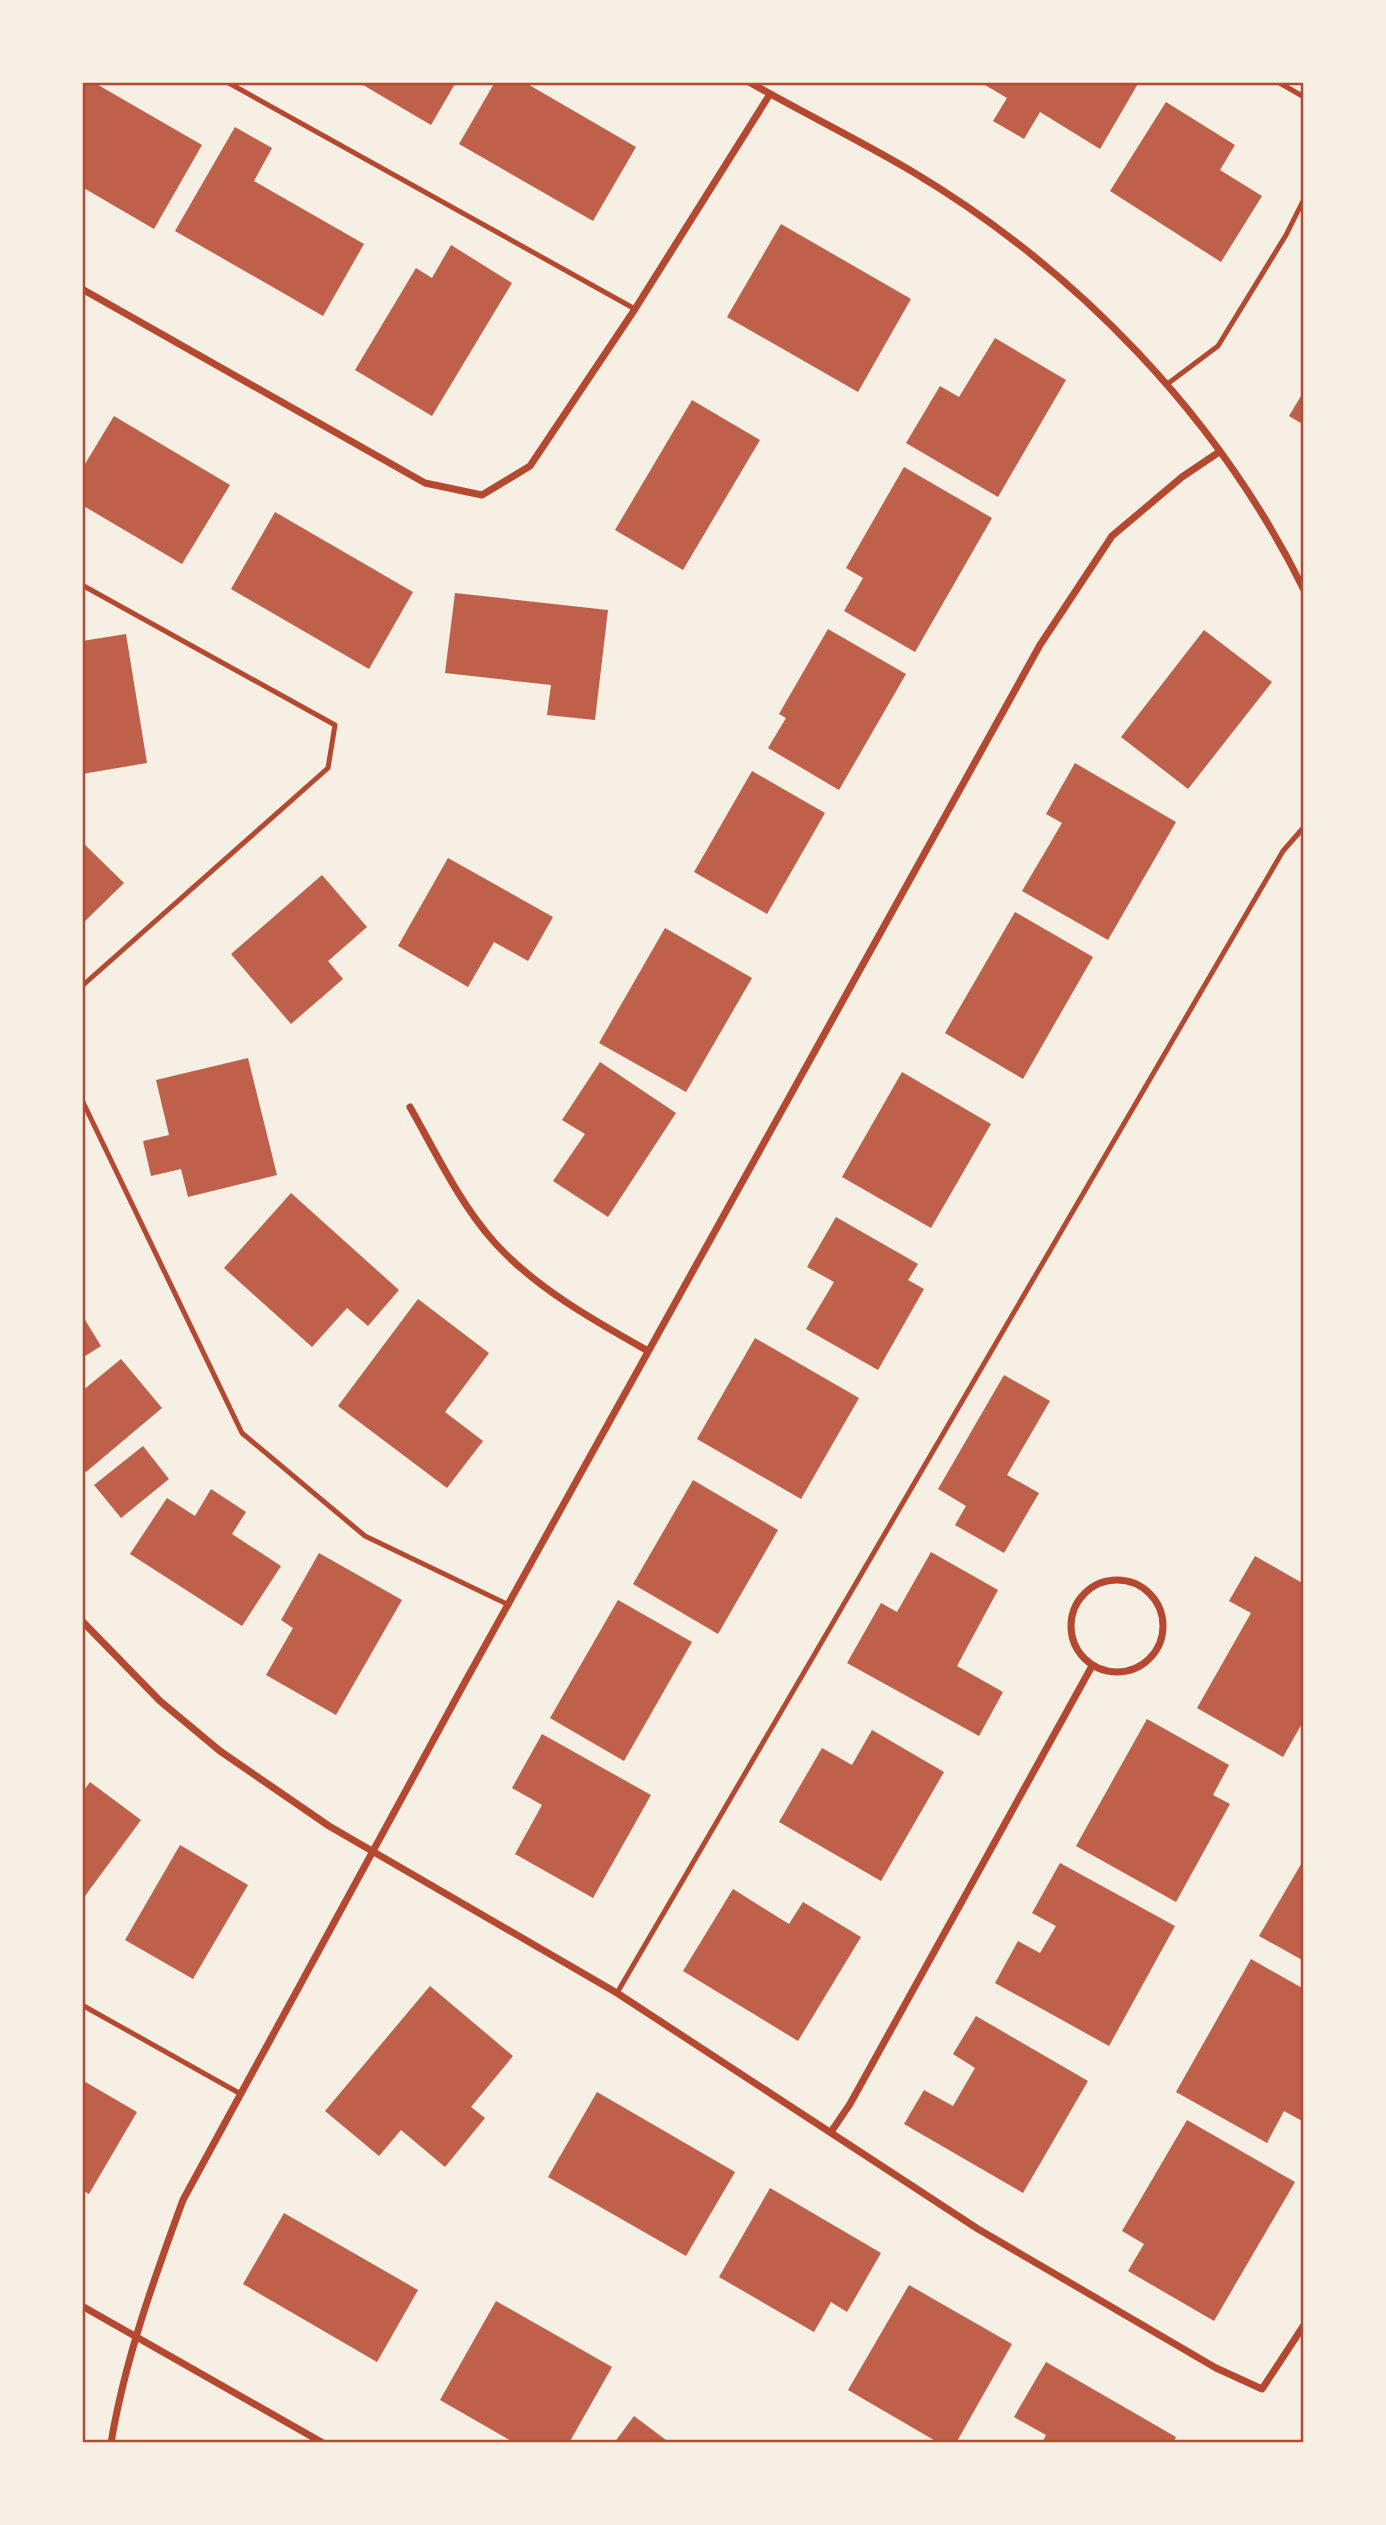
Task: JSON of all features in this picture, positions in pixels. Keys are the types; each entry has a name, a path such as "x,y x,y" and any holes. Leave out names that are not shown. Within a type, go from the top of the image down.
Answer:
{"street":[{"path":"749,82 913,173 1029,252 1098,310 1166,385 1219,452 1304,590"},
{"path":"82,289 425,483 482,495 530,466 635,309 771,94"},
{"path":"111,2443 118,2399 136,2337 153,2280 183,2200 239,2093 648,1351 1072,593 1112,536 1182,477 1219,452"},
{"path":"410,1107 457,1191 495,1243 549,1290 648,1351"},
{"path":"1114,1579 1143,1586 1162,1609 1163,1638 1147,1663 1120,1674 1092,1666 1073,1644 1072,1614 1087,1589 1114,1579"},
{"path":"82,1621 160,1702 220,1752 328,1826 617,1993 978,2229 1216,2368 1262,2389 1304,2325"},
{"path":"831,2132 850,2105 1092,1666"},
{"path":"82,2306 323,2443"}],"lane":[{"path":"227,82 635,309"},
{"path":"1278,82 1304,97"},
{"path":"1166,385 1218,346 1286,234 1304,199"},
{"path":"82,585 335,725 328,768 82,986"},
{"path":"617,1993 1283,851 1304,827"},
{"path":"82,1100 242,1433 365,1536 509,1605"},
{"path":"82,2005 239,2093"}],"building":[{"path":"82,82 93,82 202,145 154,229 82,187"},
{"path":"358,82 456,82 431,125"},
{"path":"495,82 524,82 636,147 593,221 459,144"},
{"path":"980,82 1139,82 1100,149 1040,112 1024,139 993,121 1007,98"},
{"path":"1166,102 1235,145 1220,170 1262,196 1221,262 1110,191"},
{"path":"235,127 272,148 254,181 364,244 323,316 175,231"},
{"path":"781,224 911,299 858,392 727,317"},
{"path":"451,245 512,283 432,416 355,370 416,268 432,278"},
{"path":"995,338 1066,380 998,497 906,443 940,386 959,397"},
{"path":"1304,391 1304,425 1289,416"},
{"path":"692,400 760,440 683,570 615,530"},
{"path":"114,416 230,485 182,564 82,505 82,469"},
{"path":"904,467 992,518 915,652 844,611 863,578 846,568"},
{"path":"275,512 413,592 369,669 231,589"},
{"path":"455,593 608,610 595,720 547,715 551,685 445,673"},
{"path":"828,629 906,674 839,790 768,748 786,718 779,714"},
{"path":"1204,630 1272,682 1188,789 1121,737"},
{"path":"126,634 147,763 82,774 82,641"},
{"path":"1075,763 1176,822 1108,940 1022,891 1062,823 1046,814"},
{"path":"752,771 825,813 767,914 694,872"},
{"path":"82,842 124,883 82,924"},
{"path":"448,858 553,917 528,961 494,942 468,987 398,946"},
{"path":"322,875 367,927 328,961 343,979 291,1024 231,954"},
{"path":"1015,912 1093,957 1023,1079 945,1033"},
{"path":"665,928 752,978 686,1092 599,1043"},
{"path":"248,1058 277,1175 188,1197 181,1169 151,1176 143,1141 169,1135 156,1080"},
{"path":"600,1062 676,1113 608,1217 553,1181 585,1134 562,1120"},
{"path":"902,1072 991,1124 931,1228 842,1177"},
{"path":"291,1193 399,1290 368,1326 347,1308 312,1347 224,1268"},
{"path":"836,1217 918,1264 908,1280 924,1289 878,1370 806,1329 834,1282 807,1267"},
{"path":"418,1299 489,1353 445,1412 483,1441 447,1488 338,1406"},
{"path":"82,1315 101,1346 82,1358"},
{"path":"755,1338 859,1398 801,1499 697,1439"},
{"path":"121,1359 162,1408 86,1472 82,1468 82,1391"},
{"path":"1004,1375 1050,1401 1007,1475 1039,1493 1004,1553 955,1525 966,1506 938,1489"},
{"path":"143,1446 169,1479 121,1518 94,1485"},
{"path":"693,1480 778,1530 718,1634 633,1584"},
{"path":"211,1489 246,1512 232,1534 281,1566 242,1626 130,1554 167,1498 195,1516"},
{"path":"931,1552 998,1590 957,1666 1003,1692 979,1736 847,1663 881,1603 897,1612"},
{"path":"319,1553 402,1600 336,1715 266,1675 293,1628 281,1620"},
{"path":"1255,1556 1304,1584 1304,1720 1283,1757 1197,1708 1251,1613 1229,1601"},
{"path":"618,1600 692,1642 624,1761 550,1718"},
{"path":"1147,1719 1229,1765 1213,1795 1230,1804 1176,1902 1076,1846"},
{"path":"872,1730 944,1772 881,1881 779,1822 822,1748 852,1765"},
{"path":"542,1734 651,1795 593,1898 515,1854 542,1805 512,1788"},
{"path":"90,1782 141,1820 82,1900 82,1793"},
{"path":"180,1845 248,1885 193,1979 125,1940"},
{"path":"1304,1859 1304,1961 1259,1936"},
{"path":"1060,1863 1175,1926 1109,2046 995,1983 1018,1941 1040,1953 1056,1926 1032,1913"},
{"path":"733,1889 789,1924 803,1902 861,1937 798,2041 683,1971"},
{"path":"1251,1959 1304,1989 1304,2122 1284,2111 1267,2143 1176,2092"},
{"path":"430,1986 513,2056 471,2107 485,2118 445,2167 401,2130 379,2156 325,2111"},
{"path":"976,2016 1088,2081 1023,2193 904,2124 924,2090 953,2106 975,2068 953,2054"},
{"path":"82,2080 137,2112 89,2194 82,2190"},
{"path":"597,2092 735,2172 686,2256 548,2177"},
{"path":"1187,2120 1295,2182 1214,2321 1128,2271 1144,2244 1122,2231"},
{"path":"770,2188 881,2253 847,2312 831,2302 814,2332 719,2277"},
{"path":"284,2213 418,2290 377,2362 243,2284"},
{"path":"909,2285 1012,2344 956,2443 939,2443 848,2390"},
{"path":"496,2301 612,2367 569,2443 515,2443 440,2400"},
{"path":"1046,2362 1176,2437 1173,2443 1042,2443 1046,2435 1014,2417"},
{"path":"634,2416 670,2443 614,2443"}]}
